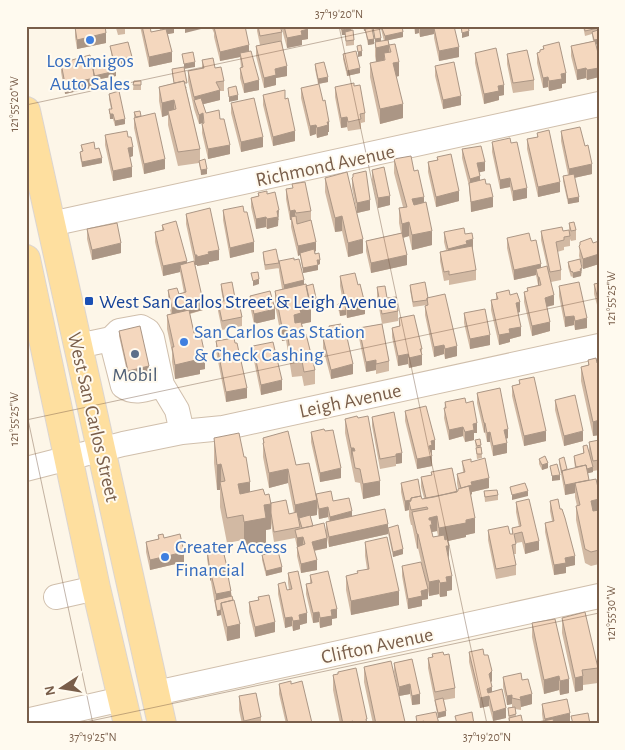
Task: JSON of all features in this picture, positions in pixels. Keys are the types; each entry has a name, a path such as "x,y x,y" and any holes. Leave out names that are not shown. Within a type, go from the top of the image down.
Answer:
{"main road":[{"name":"West San Carlos Street","path":"27,120 162,724"},
{"name":"West San Carlos Street","path":"26,259 96,588 125,711"}],"street":[{"name":"Richmond Avenue","path":"51,224 599,104"},
{"path":"78,346 111,339 119,331 141,327 148,331 152,338 162,385 176,410 182,432"},
{"path":"111,339 123,386 129,390 137,391 162,385"},
{"name":"Leigh Avenue","path":"26,469 101,449 182,432 223,428 599,346"},
{"path":"86,386 120,379"},
{"path":"56,597 96,588"},
{"name":"Clifton Avenue","path":"156,693 599,596"},
{"path":"26,721 125,711"}],"building":[{"path":"105,26 106,33 77,40 75,27"},
{"path":"142,26 150,26 151,32 166,29 172,52 149,57"},
{"path":"245,26 249,45 220,52 214,27"},
{"path":"258,26 280,26 282,32 260,36"},
{"path":"284,26 308,26 308,29 301,31 302,35 287,38"},
{"path":"341,26 351,26 351,28 342,30"},
{"path":"379,26 381,38 375,39 373,27"},
{"path":"381,26 402,26 403,32 385,36"},
{"path":"454,26 459,47 439,51 434,28"},
{"path":"461,26 468,26 469,31 462,33"},
{"path":"584,26 597,26 598,28 585,31"},
{"path":"372,28 374,39 368,40 365,29"},
{"path":"353,30 354,40 346,41 345,32"},
{"path":"598,30 599,39 594,40 592,32"},
{"path":"388,40 389,45 376,48 375,42"},
{"path":"281,41 287,66 275,69 276,75 264,78 256,46"},
{"path":"595,41 599,57 599,68 577,70 571,46"},
{"path":"128,42 132,57 113,61 116,71 94,76 92,62 113,58 110,46"},
{"path":"559,42 566,73 561,74 562,79 549,81 548,77 543,78 537,53 544,49 543,46"},
{"path":"395,44 399,62 393,63 403,104 380,109 370,63 385,60 384,53 391,52 389,45"},
{"path":"361,45 362,51 358,52 357,46"},
{"path":"496,48 504,85 498,86 499,91 484,94 475,53"},
{"path":"527,50 534,80 513,83 507,54"},
{"path":"251,51 259,80 244,84 240,68 243,67 240,53"},
{"path":"356,51 360,68 347,71 343,54"},
{"path":"193,52 195,62 184,64 182,54"},
{"path":"90,55 95,78 65,84 61,63"},
{"path":"213,58 215,68 221,67 224,81 216,82 220,90 194,97 188,71 204,68 202,60"},
{"path":"324,62 328,77 318,79 315,64"},
{"path":"454,62 461,96 443,100 435,66"},
{"path":"184,67 187,83 184,81 174,83 172,69"},
{"path":"134,81 141,81 141,85 133,85"},
{"path":"184,81 200,149 178,152 168,111 176,109 174,100 162,103 159,87"},
{"path":"354,83 354,86 360,85 365,113 360,114 361,119 348,122 347,117 341,118 335,87"},
{"path":"319,84 323,101 325,100 329,122 327,122 328,125 317,128 316,125 310,126 301,88"},
{"path":"236,86 238,95 229,97 228,88"},
{"path":"285,90 285,99 288,98 295,131 273,137 263,95"},
{"path":"119,91 125,119 115,121 113,114 110,114 109,109 112,109 109,94"},
{"path":"201,98 206,113 219,110 220,119 224,119 230,145 208,149 202,124 204,123 203,113 199,115 194,100"},
{"path":"254,98 263,137 241,142 231,103"},
{"path":"140,111 141,116 136,117 134,112"},
{"path":"155,113 165,159 144,164 134,118"},
{"path":"580,127 585,146 588,145 592,164 569,169 561,131"},
{"path":"549,130 560,182 538,187 527,139 538,137 537,133"},
{"path":"127,131 128,137 131,137 133,147 128,148 132,167 113,171 105,135"},
{"path":"510,138 511,143 517,142 527,188 513,191 510,178 500,180 492,142"},
{"path":"94,142 95,149 99,148 102,158 82,162 80,152 83,151 81,145"},
{"path":"481,146 485,162 477,163 480,176 470,179 462,149"},
{"path":"451,154 459,191 436,197 428,162 438,160 437,157"},
{"path":"411,156 414,171 418,170 424,197 412,199 414,205 426,202 432,231 412,235 409,222 402,224 399,208 407,207 394,159"},
{"path":"205,159 207,169 201,170 199,161"},
{"path":"384,167 390,196 378,198 372,170"},
{"path":"366,171 370,200 357,203 352,178 353,174"},
{"path":"347,172 363,239 348,243 342,216 335,218 325,178"},
{"path":"574,174 579,197 568,199 563,176"},
{"path":"485,179 486,184 490,184 493,197 471,202 469,183"},
{"path":"305,182 311,211 296,213 295,210 290,211 286,189 293,188 292,184"},
{"path":"267,191 267,194 275,192 279,210 277,211 278,217 256,219 251,198 259,196 258,193"},
{"path":"243,206 244,212 247,212 254,242 230,248 223,210"},
{"path":"210,208 219,250 197,257 186,214"},
{"path":"296,216 297,224 311,220 316,242 298,246 291,217"},
{"path":"176,221 187,261 163,266 155,232 164,230 162,225"},
{"path":"574,222 576,230 571,231 569,223"},
{"path":"117,223 121,243 92,250 87,229"},
{"path":"562,227 563,231 569,230 570,236 556,242 561,270 550,272 541,231"},
{"path":"464,228 465,234 472,233 473,239 466,241 467,244 448,249 444,232"},
{"path":"402,233 407,255 371,263 366,241"},
{"path":"529,233 531,241 536,240 541,264 514,270 507,238"},
{"path":"591,238 593,243 599,241 599,254 583,259 579,246 580,242"},
{"path":"472,246 476,270 449,275 449,271 444,272 440,252"},
{"path":"276,249 279,263 265,265 263,252"},
{"path":"314,249 315,254 319,253 320,260 317,260 318,265 303,268 300,253"},
{"path":"294,258 294,260 299,259 304,280 284,285 279,261"},
{"path":"580,259 581,271 571,272 568,262"},
{"path":"194,261 203,301 172,308 168,290 177,288 179,294 186,292 180,265"},
{"path":"547,266 554,295 545,298 550,322 532,326 524,292 528,291 527,288 541,285 536,269"},
{"path":"258,272 259,279 253,281 251,273"},
{"path":"355,273 365,304 347,308 340,276"},
{"path":"232,282 235,298 224,300 221,284"},
{"path":"425,282 427,300 413,302 410,285"},
{"path":"579,282 587,318 575,321 574,316 565,317 559,286"},
{"path":"599,283 599,303 594,284"},
{"path":"306,284 311,308 300,310 301,313 294,315 295,323 301,322 304,334 306,334 315,370 304,372 302,361 292,362 286,326 282,327 275,291"},
{"path":"313,284 316,298 309,300 306,286"},
{"path":"385,286 387,298 396,297 398,311 382,314 377,287"},
{"path":"509,290 510,295 517,293 520,302 516,303 521,327 509,329 510,333 499,335 491,300 498,299 496,293"},
{"path":"270,291 275,309 254,314 250,296"},
{"path":"445,294 457,346 445,349 444,345 434,347 425,306 428,305 427,298"},
{"path":"238,298 242,317 222,321 218,302"},
{"path":"344,302 346,310 340,311 338,304"},
{"path":"485,309 490,335 470,339 464,313"},
{"path":"189,310 194,333 200,332 205,355 199,356 200,359 175,365 172,347 174,347 167,315"},
{"path":"414,315 422,355 409,358 408,354 398,356 392,328 400,326 399,318"},
{"path":"341,324 344,334 346,333 353,364 331,370 323,338 326,338 325,332 330,331 329,326"},
{"path":"382,324 389,361 376,364 376,360 366,362 359,328"},
{"path":"140,326 149,366 128,371 119,331"},
{"path":"234,338 235,343 237,343 247,388 226,392 216,341"},
{"path":"273,342 282,380 261,385 253,346"},
{"path":"596,358 597,363 599,363 599,420 593,422 581,367 589,365 588,360"},
{"path":"534,377 546,431 524,436 512,386 520,384 519,380"},
{"path":"500,388 508,429 504,430 507,443 493,446 490,432 487,433 477,393"},
{"path":"575,395 583,431 564,436 555,400"},
{"path":"465,398 466,403 473,401 477,423 473,424 474,430 465,432 463,427 449,430 444,408 446,408 445,402"},
{"path":"426,406 435,440 431,441 432,445 429,446 432,456 417,459 405,411"},
{"path":"394,412 402,453 380,459 372,417"},
{"path":"357,416 358,418 368,416 380,481 363,484 360,469 355,468 352,451 355,451 354,448 351,448 345,419"},
{"path":"324,429 325,431 333,430 341,468 320,473 311,432"},
{"path":"288,431 296,465 309,463 317,500 295,505 288,469 269,473 263,438"},
{"path":"239,433 244,457 246,457 250,482 238,484 240,494 263,489 265,495 269,494 271,504 264,505 266,518 244,522 243,515 227,518 220,482 225,481 221,464 217,465 214,438"},
{"path":"480,439 481,445 477,446 475,440"},
{"path":"599,440 599,460 593,461 589,442"},
{"path":"587,445 593,467 587,469 586,465 576,467 574,456 584,453 583,446"},
{"path":"481,447 482,454 477,454 476,448"},
{"path":"545,456 548,463 542,465 539,459"},
{"path":"564,457 567,469 562,471 562,473 559,459"},
{"path":"485,458 489,478 471,482 472,485 461,488 457,474 465,472 462,461 471,459 471,462"},
{"path":"557,464 560,475 552,476 550,466"},
{"path":"586,465 589,480 565,485 562,471"},
{"path":"452,468 457,492 426,498 421,477 432,475 431,472"},
{"path":"418,479 421,496 405,501 401,483"},
{"path":"596,479 599,499 591,501 593,511 599,510 599,550 591,552 585,549 576,506 580,505 575,483"},
{"path":"525,483 528,491 512,495 510,487"},
{"path":"469,486 475,518 466,520 466,523 439,528 437,516 429,518 431,520 432,525 430,525 433,537 444,535 445,540 447,539 449,546 446,546 452,576 446,577 447,582 440,583 439,580 429,582 412,512 428,509 427,507 411,510 409,502 411,498 421,496 422,499 434,497"},
{"path":"497,490 498,495 485,497 484,491"},
{"path":"331,491 333,501 349,498 352,511 330,517 328,507 319,509 316,494"},
{"path":"529,499 539,541 525,544 522,532 514,534 516,544 512,545 516,565 496,569 488,530 508,526 510,534 513,534 512,528 521,526 516,502"},
{"path":"558,499 575,556 565,558 566,563 554,565 545,523 554,521 550,501"},
{"path":"286,500 289,514 297,512 300,527 274,532 271,503"},
{"path":"385,509 388,524 329,537 326,522"},
{"path":"310,515 313,526 302,528 299,518"},
{"path":"324,523 327,538 312,542 317,560 301,564 297,547 305,544 303,537 297,538 295,530"},
{"path":"398,525 403,549 393,552 388,528"},
{"path":"163,534 164,538 180,534 184,552 150,560 146,542 159,539 158,535"},
{"path":"387,537 399,591 351,601 346,576 358,573 357,571 369,569 365,542"},
{"path":"222,546 227,567 210,571 207,550"},
{"path":"278,551 282,567 266,571 262,555"},
{"path":"421,562 428,589 421,591 422,596 408,599 402,566"},
{"path":"227,571 231,591 216,594 211,574"},
{"path":"298,571 307,613 299,615 300,620 293,621 292,617 285,618 278,584 285,582 287,590 292,589 288,573"},
{"path":"328,571 337,609 331,610 332,616 320,618 319,612 313,613 306,584 312,583 310,575"},
{"path":"269,595 275,622 255,627 249,602 259,600 258,597"},
{"path":"232,596 233,600 221,603 221,610 217,611 215,600"},
{"path":"234,600 240,624 227,627 221,603"},
{"path":"585,612 598,668 582,670 583,676 575,678 562,618"},
{"path":"555,619 569,679 560,681 559,676 544,680 532,623"},
{"path":"483,649 484,655 488,655 492,671 489,674 492,687 487,689 488,693 502,689 506,708 493,712 489,696 480,698 469,652"},
{"path":"443,652 444,655 449,654 455,688 435,692 428,658 433,657 432,654"},
{"path":"412,659 420,694 412,696 410,684 399,687 394,663"},
{"path":"391,661 405,722 403,724 376,724 364,667"},
{"path":"356,668 367,724 354,724 353,721 343,724 333,675"},
{"path":"521,673 522,680 528,679 532,694 520,697 521,700 512,698 512,695 507,696 503,677"},
{"path":"291,681 291,684 302,681 312,723 288,724 279,684"},
{"path":"256,693 261,717 244,721 239,696"},
{"path":"443,698 446,711 438,713 435,700"},
{"path":"567,699 570,713 545,719 542,704"},
{"path":"515,707 516,714 509,716 508,708"},
{"path":"436,712 439,724 424,724 424,721 417,723 416,716"},
{"path":"472,712 474,724 457,724 455,716"},
{"path":"588,713 590,724 573,724 571,716"},
{"path":"521,715 523,724 510,724 509,718"},
{"path":"553,719 554,724 538,724 538,722"}],"place":[{"name":"Los Amigos Auto Sales","path":"90,40"},
{"name":"West San Carlos Street & Leigh Avenue","path":"89,301"},
{"name":"San Carlos Gas Station & Check Cashing","path":"184,342"},
{"name":"Mobil","path":"135,354"},
{"name":"Greater Access Financial","path":"165,557"}]}
